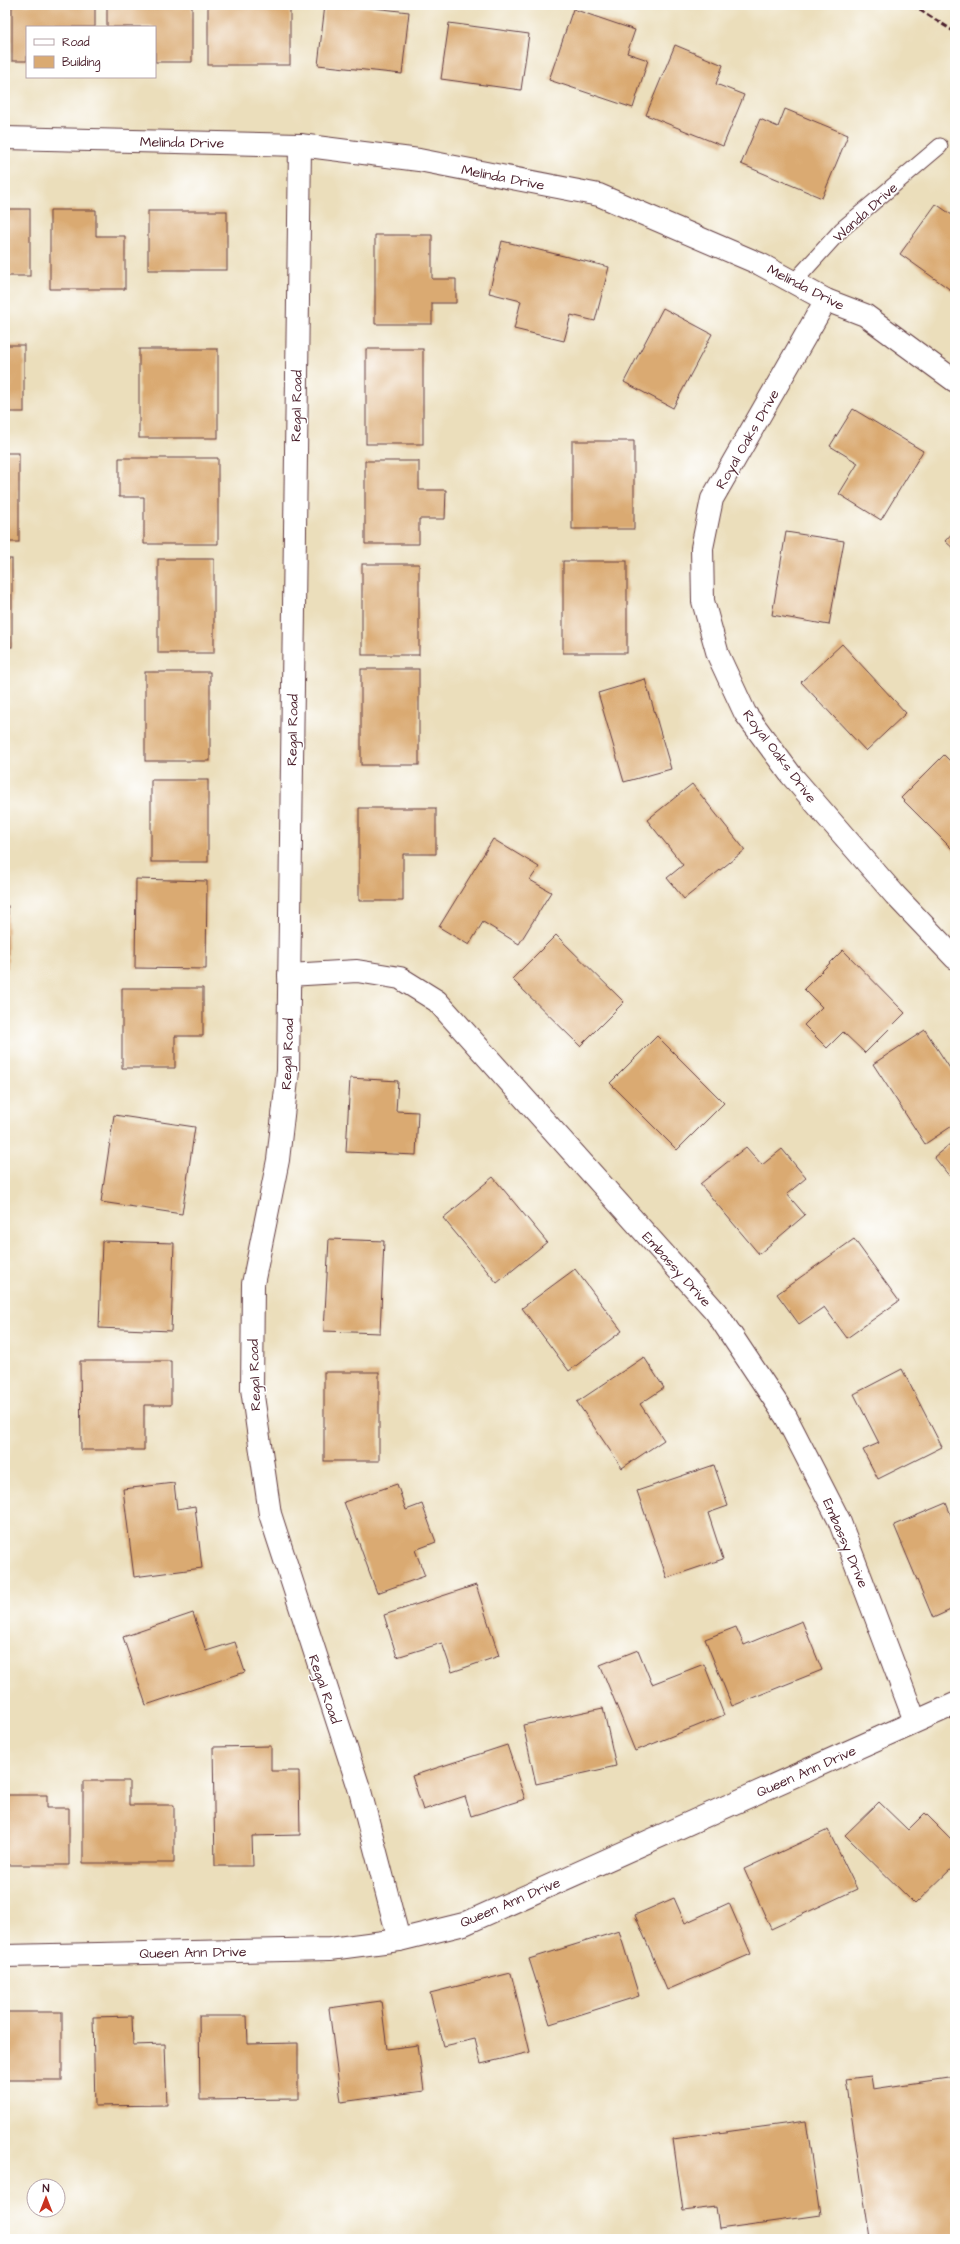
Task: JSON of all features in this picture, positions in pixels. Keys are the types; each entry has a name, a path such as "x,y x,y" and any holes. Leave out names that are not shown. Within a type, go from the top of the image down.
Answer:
{"street":[{"name":"Melinda Drive","path":"5,138 300,145 419,160 599,195 760,264 826,300 865,315 955,381"},
{"name":"Regal Road","path":"300,145 288,1071 278,1160 253,1284 252,1389 270,1514 360,1791 398,1940"},
{"name":"Royal Oaks Drive","path":"826,300 712,499 702,548 703,601 718,656 745,713 806,793 895,896 955,958"},
{"name":"Embassy Drive","path":"289,975 357,971 400,978 437,1001 716,1312 786,1417 839,1520 915,1722"},
{"name":"Queen Ann Drive","path":"5,1956 330,1949 398,1940 464,1924 955,1704"}],"lane":[{"name":"Wanda Drive","path":"794,282 842,229 940,146"}],"building":[{"path":"12,5 95,5 95,26 26,26 26,61 12,61"},
{"path":"107,5 192,5 192,62 156,62 156,26 107,26"},
{"path":"208,5 290,5 290,65 208,65"},
{"path":"325,5 346,5 409,12 402,74 318,65"},
{"path":"573,9 635,30 627,53 648,60 633,108 549,80"},
{"path":"449,23 529,34 521,90 441,79"},
{"path":"675,45 723,65 716,84 744,95 723,146 646,115"},
{"path":"785,109 848,135 822,198 741,164 760,119 778,127"},
{"path":"936,204 955,217 955,293 900,254"},
{"path":"5,209 30,209 30,276 5,276"},
{"path":"50,210 96,210 96,236 125,236 125,289 50,289"},
{"path":"148,211 227,211 227,270 148,270"},
{"path":"375,235 432,235 432,279 456,279 456,303 432,303 432,324 375,324"},
{"path":"502,241 609,267 595,321 571,315 564,341 514,329 521,301 489,293"},
{"path":"663,308 712,334 673,408 624,382"},
{"path":"5,345 24,345 24,412 5,412"},
{"path":"139,349 218,349 218,438 139,438"},
{"path":"366,349 423,349 423,444 366,444"},
{"path":"853,409 923,451 881,520 839,494 858,463 830,446"},
{"path":"572,441 634,441 634,529 572,529"},
{"path":"5,453 19,453 19,542 5,542"},
{"path":"119,458 218,458 218,544 144,544 144,497 119,497"},
{"path":"365,461 419,461 419,490 446,490 445,519 419,519 419,544 365,544"},
{"path":"955,530 955,550 945,541"},
{"path":"786,532 844,541 829,625 772,615"},
{"path":"5,559 12,559 12,647 5,647"},
{"path":"158,559 214,559 214,653 158,653"},
{"path":"563,561 627,561 627,653 563,653"},
{"path":"362,564 419,564 419,655 362,655"},
{"path":"842,644 906,713 866,751 801,682"},
{"path":"361,669 419,669 419,765 361,765"},
{"path":"145,672 210,672 210,761 145,761"},
{"path":"645,679 671,769 624,782 598,693"},
{"path":"944,755 955,766 955,852 901,798"},
{"path":"151,780 208,780 208,862 151,862"},
{"path":"692,784 745,850 684,899 667,878 683,865 647,820"},
{"path":"359,808 436,808 436,854 403,854 403,901 359,901"},
{"path":"493,839 539,867 530,880 551,892 519,944 483,922 469,945 439,927"},
{"path":"136,879 207,881 206,969 135,968"},
{"path":"5,906 8,906 8,968 5,968"},
{"path":"556,935 624,1002 580,1046 512,979"},
{"path":"843,950 905,1013 865,1053 843,1032 827,1048 804,1025 822,1007 804,989"},
{"path":"122,988 203,988 203,1036 175,1036 175,1068 122,1068"},
{"path":"925,1030 955,1076 955,1124 925,1144 873,1064"},
{"path":"657,1036 724,1103 677,1150 610,1083"},
{"path":"350,1078 398,1081 396,1111 418,1112 416,1155 346,1152"},
{"path":"114,1115 195,1127 182,1214 101,1202"},
{"path":"955,1140 955,1183 934,1157"},
{"path":"746,1147 762,1165 782,1149 806,1178 787,1194 805,1215 759,1254 700,1184"},
{"path":"493,1177 547,1242 497,1283 443,1218"},
{"path":"329,1239 384,1241 380,1333 324,1331"},
{"path":"854,1239 899,1301 847,1338 824,1307 799,1324 777,1294"},
{"path":"102,1241 174,1243 171,1331 99,1328"},
{"path":"575,1269 622,1331 569,1371 522,1308"},
{"path":"644,1357 664,1388 640,1404 664,1440 622,1468 577,1402"},
{"path":"80,1361 171,1361 171,1405 144,1405 144,1450 81,1450"},
{"path":"902,1369 942,1447 878,1479 863,1450 879,1443 854,1394"},
{"path":"324,1372 379,1372 379,1461 324,1461"},
{"path":"714,1465 728,1506 708,1513 723,1559 667,1578 637,1491"},
{"path":"174,1483 177,1509 195,1506 202,1568 134,1577 123,1489"},
{"path":"397,1484 406,1510 422,1504 436,1542 415,1550 425,1576 377,1593 344,1502"},
{"path":"946,1503 955,1525 955,1608 933,1618 894,1525"},
{"path":"476,1585 499,1656 452,1672 442,1643 397,1657 384,1615"},
{"path":"193,1613 206,1651 235,1642 245,1672 146,1705 123,1637"},
{"path":"802,1621 822,1670 732,1706 705,1639 736,1627 744,1645"},
{"path":"638,1650 652,1684 704,1664 724,1715 635,1751 600,1665"},
{"path":"603,1708 616,1766 536,1784 523,1725"},
{"path":"507,1745 525,1799 471,1816 465,1796 423,1810 412,1776"},
{"path":"271,1746 271,1771 299,1771 300,1835 252,1836 253,1866 215,1866 213,1747"},
{"path":"83,1781 129,1781 129,1805 174,1805 174,1863 83,1863"},
{"path":"5,1795 47,1795 47,1808 69,1808 69,1865 5,1865"},
{"path":"879,1802 908,1830 925,1813 955,1843 955,1865 915,1904 845,1835"},
{"path":"828,1830 857,1889 771,1929 744,1869"},
{"path":"674,1898 685,1923 729,1903 751,1954 667,1990 635,1915"},
{"path":"619,1931 639,1996 550,2024 529,1959"},
{"path":"511,1973 530,2052 481,2064 475,2039 444,2046 430,1993"},
{"path":"381,2001 387,2049 418,2045 424,2091 341,2102 329,2008"},
{"path":"5,2012 62,2012 62,2080 5,2080"},
{"path":"132,2016 133,2045 165,2044 167,2105 95,2106 93,2017"},
{"path":"199,2016 247,2016 248,2044 298,2043 298,2099 200,2100"},
{"path":"871,2076 873,2089 955,2077 955,2239 870,2239 846,2079"},
{"path":"806,2121 820,2215 719,2229 716,2207 683,2211 673,2139"}],"railway":[{"path":"912,5 955,32"}]}
